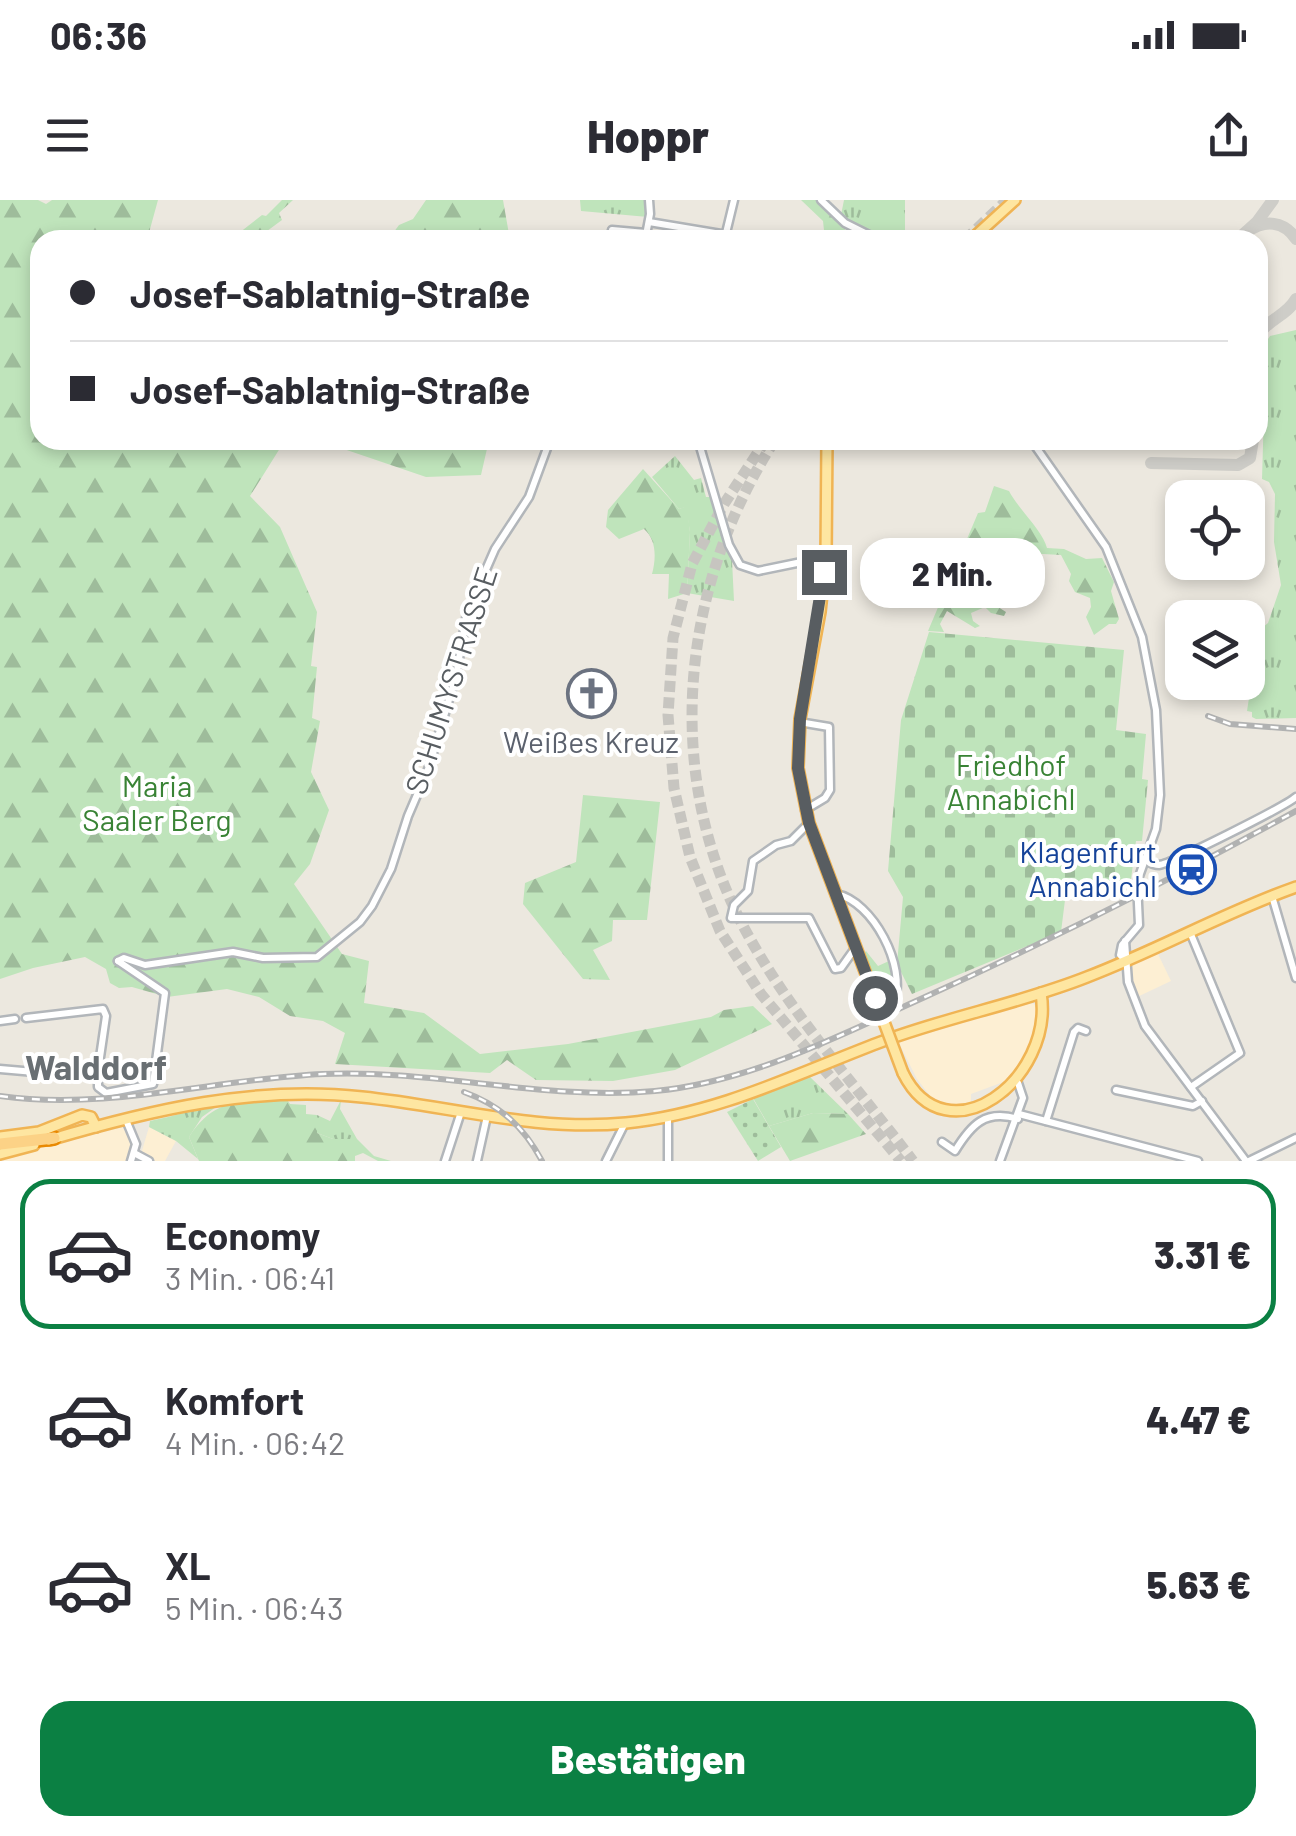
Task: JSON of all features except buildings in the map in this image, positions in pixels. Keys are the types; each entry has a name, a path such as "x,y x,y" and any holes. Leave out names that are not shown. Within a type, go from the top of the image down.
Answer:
{"highway":[{"path":"0,1141 54,1138"}],"main road":[{"path":"982,230 1015,200"},
{"path":"827,450 826,557 800,722 798,768 809,823 902,1073 926,1112 953,1120 971,1116 993,1106 1018,1083 1034,1058 1039,1041 1043,1023 1041,992"},
{"path":"0,1154 96,1127 215,1101 286,1094 361,1096 550,1124 625,1123 668,1117 740,1098 883,1041 1091,976 1296,887"},
{"path":"0,1141 39,1132 82,1115 91,1117 96,1127"}],"street":[{"path":"648,200 648,230"},
{"path":"727,230 734,200"},
{"path":"820,200 859,230"},
{"path":"650,222 708,230"},
{"name":"SCHUMYSTRASSE","path":"98,1071 98,1087 106,1093 152,1084 155,1080 165,993 118,961 124,958 145,966 233,952 263,958 317,957 350,934 372,906 391,869 438,741 456,676 467,613 496,548 528,496 546,450"},
{"path":"701,450 712,495 733,556 740,565 758,572 826,557"},
{"path":"1038,450 1106,547 1142,637 1156,710 1160,795 1156,830 1137,882 1139,925 1125,940 1128,982 1145,1026 1248,1161 1296,1138"},
{"path":"800,722 828,724 830,790 806,810"},
{"path":"1144,859 1158,865 1175,860 1230,830 1263,818 1296,797"},
{"path":"809,823 791,841 756,858 748,891 734,905 731,918 809,918 836,969 841,968 856,947"},
{"path":"836,894 859,904 875,921 898,978 894,1002 872,1011"},
{"path":"1272,896 1296,978"},
{"path":"1190,931 1240,1053 1191,1087"},
{"path":"0,1068 46,1073 98,1071 106,1016 103,1009 26,1018"},
{"path":"0,1021 14,1019"},
{"path":"1046,1120 1074,1032 1078,1028 1086,1032"},
{"path":"1000,1161 1018,1116 1023,1093 1018,1083"},
{"path":"1116,1090 1193,1106 1202,1102"},
{"path":"445,1161 461,1112"},
{"path":"942,1142 955,1151 970,1127 998,1114 1046,1120 1198,1161"},
{"path":"478,1161 487,1116"},
{"path":"668,1117 668,1161"},
{"path":"126,1120 134,1138 133,1157 149,1161"},
{"path":"606,1161 625,1123"}],"shaded area":[{"path":"1158,954 1171,981 1135,998 1128,973 1130,966"},
{"path":"1026,1003 1034,1004 1038,1011 1038,1026 1032,1049 1014,1078 971,1094 971,1107 938,1106 917,1079 898,1041"},
{"path":"123,1127 131,1139 128,1161 3,1161 9,1156"},
{"path":"149,1127 176,1141 165,1161 141,1154"}],"green space":[{"name":"Maria Saaler Berg","path":"0,200 38,200 46,204 52,200 158,200 150,230 30,230 30,450 279,450 250,496 280,527 317,612 311,666 317,667 312,718 320,721 311,772 329,810 310,864 294,884 342,954 369,961 364,1003 424,1013 480,1054 568,1044 753,1006 772,1024 675,1070 613,1081 536,1080 507,1060 490,1073 335,1064 345,1033 323,1021 290,1016 259,997 227,989 167,997 132,987 119,988 110,983 106,969 85,957 0,979"},
{"path":"282,200 293,200 279,213 282,220 268,230 243,230"},
{"path":"426,200 503,200 508,230 395,230 413,219"},
{"path":"580,200 647,200 648,217 581,211"},
{"path":"801,200 816,200 846,228 824,230 823,221"},
{"path":"844,200 905,200 905,230 863,230 841,215"},
{"path":"1296,330 1296,718 1256,719 1247,711 1249,700 1265,700 1265,625 1281,585 1274,542 1275,494 1269,482 1262,479 1263,450 1268,450 1268,339"},
{"name":"Maria Saaler Berg","path":"347,450 487,450 481,475 426,477"},
{"path":"675,456 694,480 701,478 706,497 710,497 732,560 734,601 687,593 690,532 686,507 679,509 652,477"},
{"path":"643,469 679,509 687,506 687,593 668,599 669,574 652,574 654,550 648,533 644,529 619,539 606,527 608,510"},
{"path":"994,486 1009,491 1047,548 1064,549 1086,559 1102,558 1114,582 1111,591 1119,619 1116,624 1109,624 1094,635 1086,617 1090,598 1075,592 1061,555 1005,552 983,591 987,600 1006,612 1004,616 985,607 971,613 980,626 975,628 947,611 940,624 944,632 928,631 978,513 985,512"},
{"name":"Friedhof Annabichl","path":"929,632 1124,650 1116,730 1146,734 1142,779 1148,780 1142,841 1136,841 1130,887 1067,884 1061,932 912,994 897,964 903,897 888,871 901,720"},
{"path":"583,795 660,802 647,920 613,920 612,941 593,950 610,980 583,979 523,904 525,883 576,862"},
{"path":"866,951 878,966 889,961 891,967 893,990 883,1004 863,954"},
{"path":"809,1076 848,1114 813,1113 769,1126 753,1098"},
{"path":"286,1098 290,1104 306,1105 306,1114 317,1115 317,1133 333,1139 357,1139 374,1156 391,1161 378,1161 363,1153 355,1156 355,1161 199,1161 189,1137 209,1114 231,1104"},
{"path":"753,1099 781,1147 758,1161 727,1112"},
{"path":"341,1100 340,1109 357,1139 333,1139 317,1133 317,1115 330,1121"},
{"path":"216,1107 202,1117 189,1137 198,1159 176,1141 149,1127 150,1121"},
{"path":"813,1113 848,1114 866,1134 790,1161 769,1126"}],"taxiway":[{"path":"1248,230 1273,200"},
{"path":"1251,230 1261,225 1280,225 1296,239"},
{"path":"1268,324 1296,299"},
{"path":"1151,463 1238,465 1250,458 1251,450"}],"tunnel":[{"path":"976,230 1007,200"},
{"path":"759,450 724,504 692,564 673,638 668,715 674,788 690,857 720,931 761,994 901,1161"},
{"path":"769,450 744,495 720,553 703,613 694,675 693,737 700,800 715,861 758,952 821,1044 913,1161"}],"railway":[{"path":"1208,716 1230,724 1296,729"},
{"path":"0,1096 81,1100 323,1074 406,1076 571,1092 655,1091 690,1086 759,1068 859,1027 1066,931 1296,811"},
{"path":"464,1092 489,1103 510,1119 542,1161"}],"place":[{"name":"Weißes Kreuz","path":"591,694"},
{"name":"Klagenfurt Annabichl","path":"1192,870"}],"district":[{"name":"Walddorf","path":"96,1068"}],"route":[{"path":"824,572 800,719 798,768 809,823 875,998"}]}
